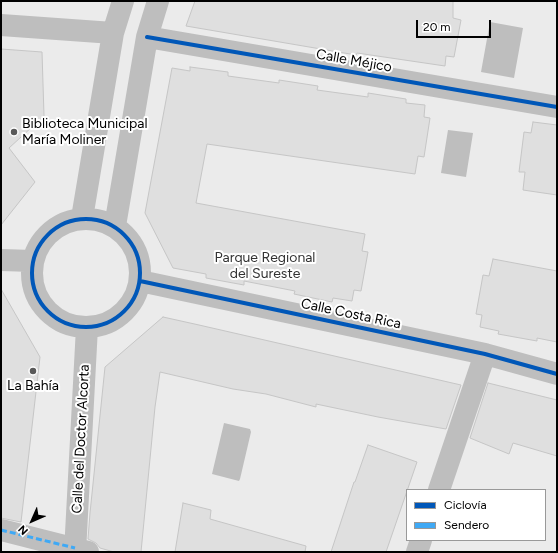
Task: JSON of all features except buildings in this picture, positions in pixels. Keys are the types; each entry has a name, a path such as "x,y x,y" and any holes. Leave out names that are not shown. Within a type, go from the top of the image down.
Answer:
{"street":[{"path":"82,218 113,33 123,1"},
{"path":"115,226 147,37 158,1"},
{"path":"1,25 113,33"},
{"name":"Calle Méjico","path":"147,37 557,107"},
{"path":"82,218 115,226 131,241 139,260 140,281 134,299 122,313 106,323 87,327 63,322 44,307 33,285 33,261 39,245 51,231 65,222 82,218"},
{"path":"1,260 33,261"},
{"name":"Calle Costa Rica","path":"140,281 485,354 557,374"},
{"name":"Calle del Doctor Alcorta","path":"79,551 87,327"},
{"path":"439,489 485,354"},
{"path":"1,530 79,551"},
{"path":"417,552 421,541"}],"green space":[{"name":"Parque Regional del Sureste","path":"1,1 557,1 557,552 1,552"}],"shaded area":[{"path":"490,22 523,28 514,78 481,72"},
{"path":"448,130 473,133 466,177 441,173"},
{"path":"224,423 250,429 251,432 239,481 212,474"}],"marked path":[{"path":"1,530 75,548"}],"cycle path":[{"path":"147,37 557,107"},
{"path":"86,219 107,223 124,235 136,252 140,273 136,294 124,311 107,323 86,327 65,323 48,311 36,294 32,273 36,252 48,235 65,223 86,219"},
{"path":"140,281 485,354 557,374"}],"place":[{"name":"Biblioteca Municipal María Moliner","path":"14,132"},
{"name":"La Bahía","path":"33,371"}]}
